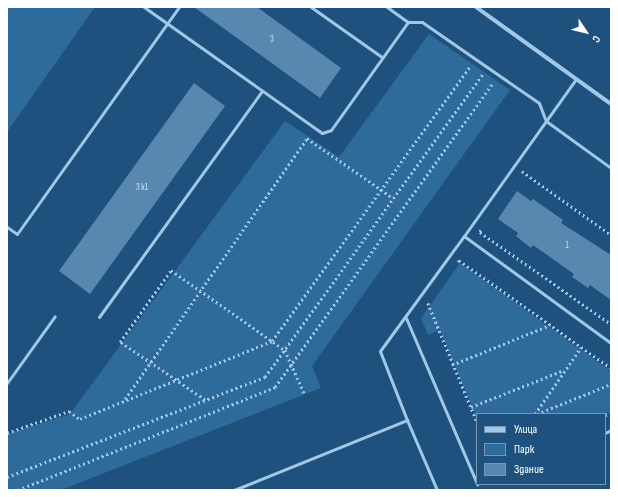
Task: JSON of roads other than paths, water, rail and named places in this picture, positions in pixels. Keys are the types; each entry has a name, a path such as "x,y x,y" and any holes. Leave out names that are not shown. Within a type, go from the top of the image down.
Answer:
{"street":[{"path":"476,7 611,104"}],"lane":[{"path":"144,7 322,133 330,130 408,22"},
{"path":"7,227 17,234 179,7"},
{"path":"311,7 382,57"},
{"path":"387,7 408,22 422,22 539,103 546,121 611,168"},
{"path":"437,490 380,351 406,318 576,79"},
{"path":"99,317 262,91"},
{"path":"464,236 611,343"},
{"path":"7,383 55,316"},
{"path":"406,318 476,482"},
{"path":"234,490 407,420"}]}
